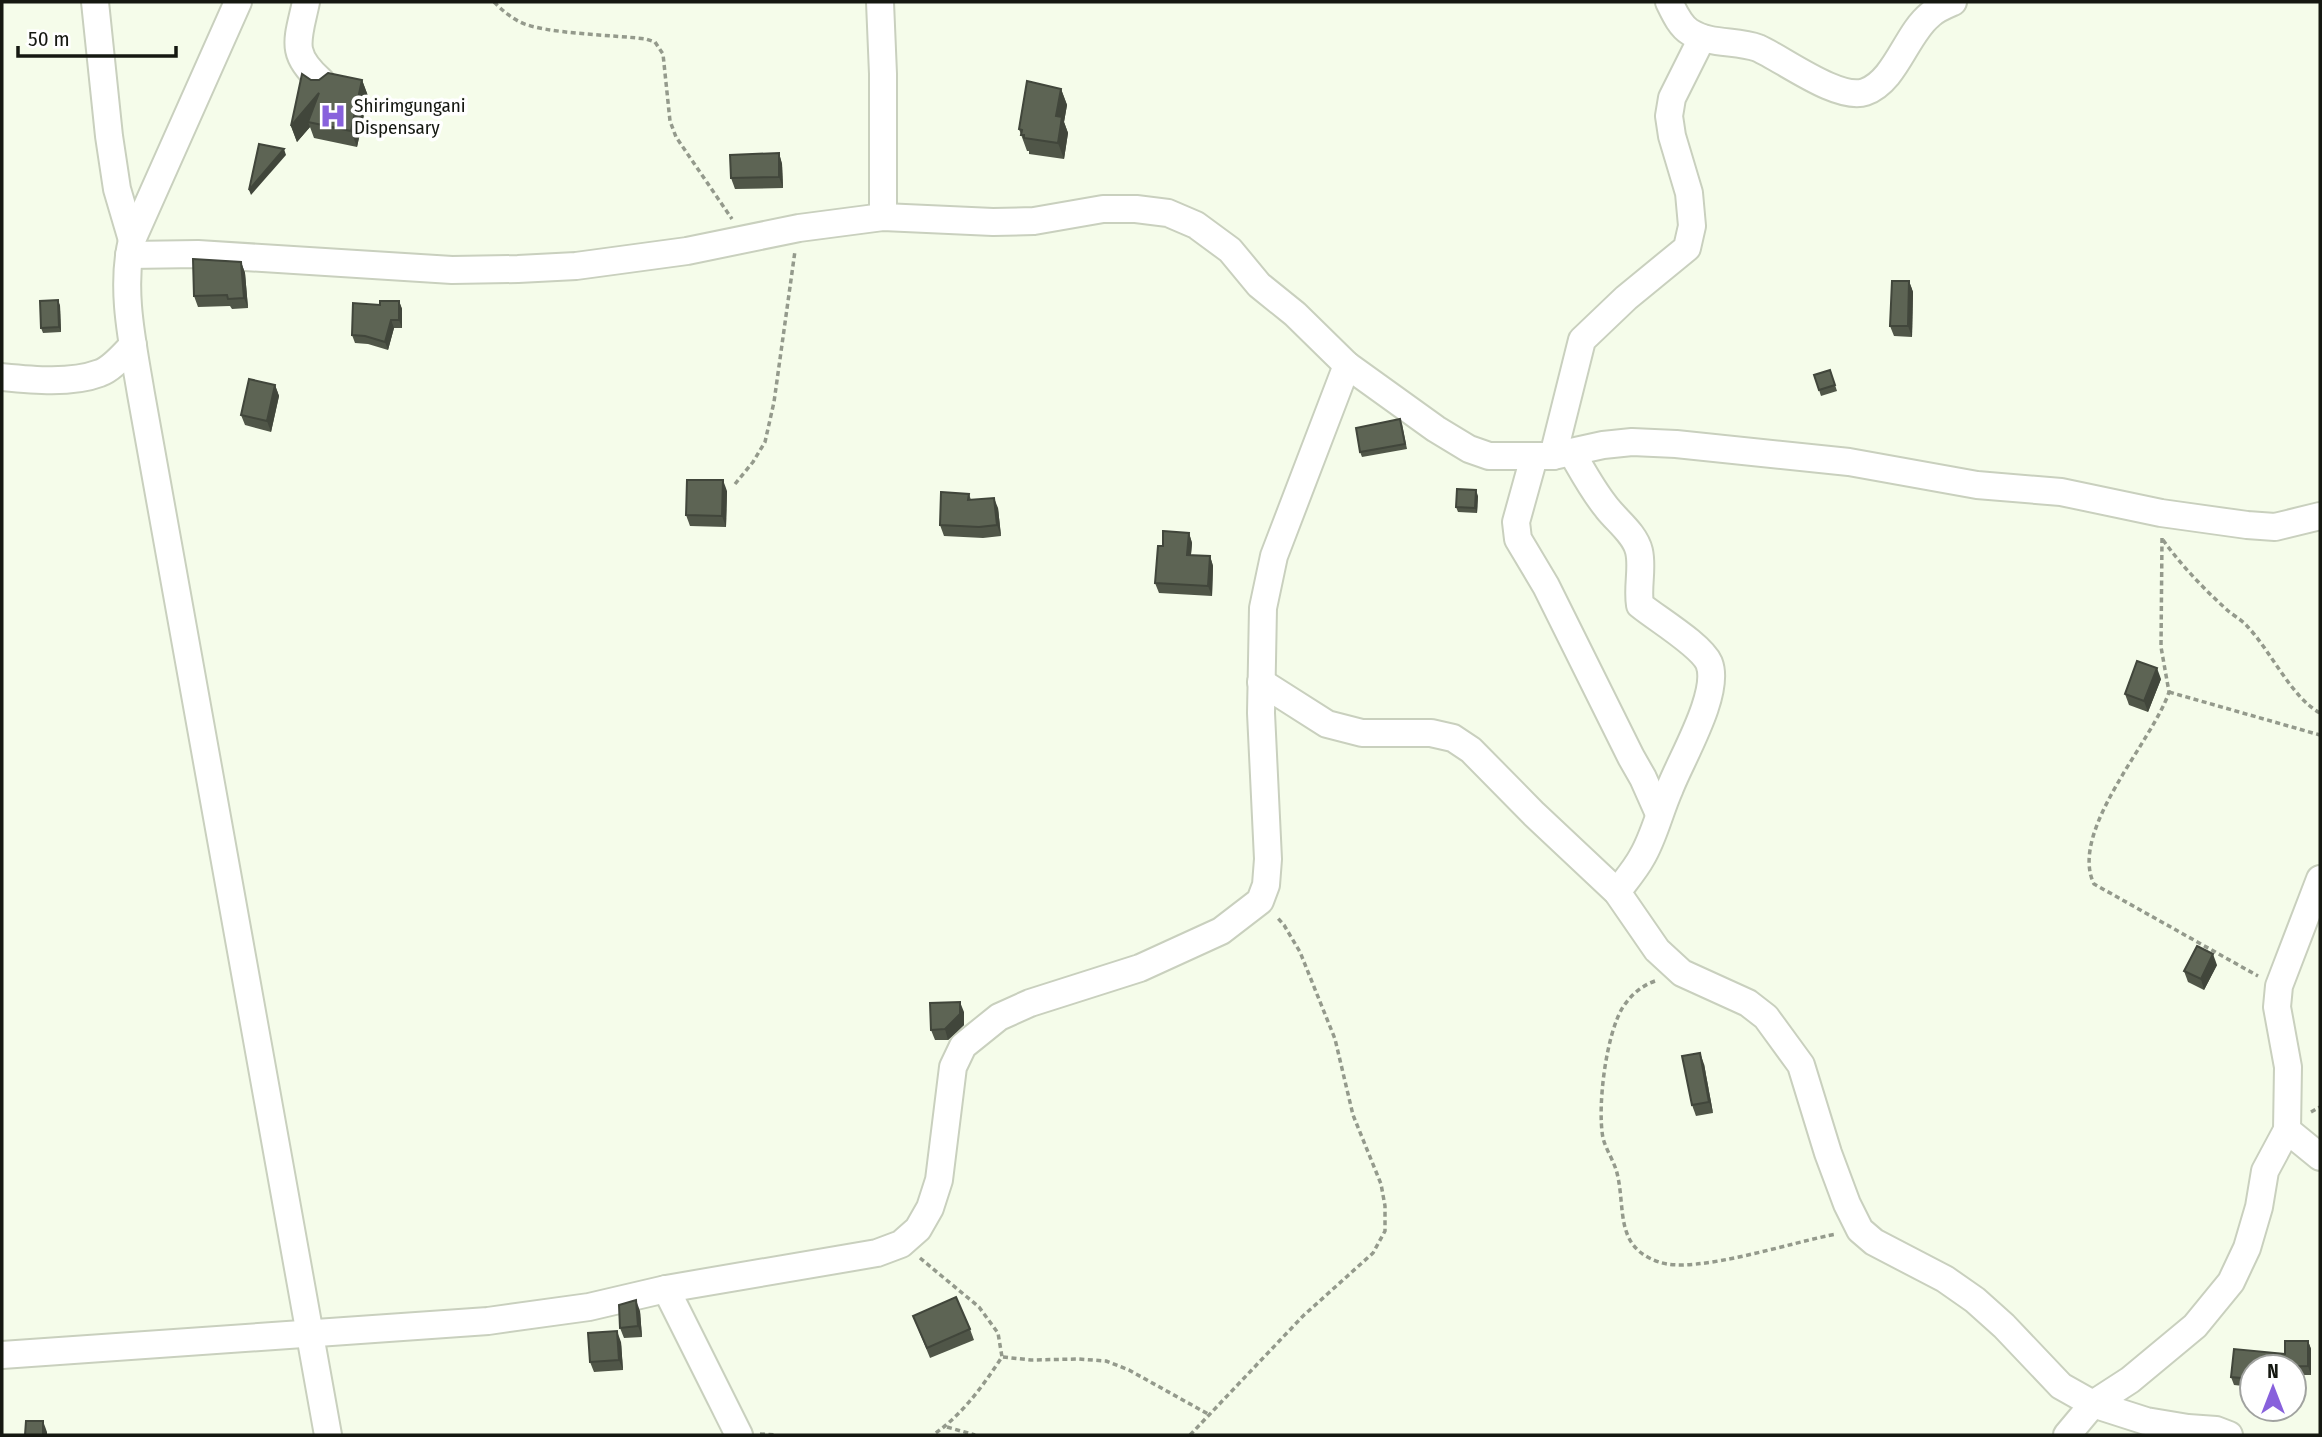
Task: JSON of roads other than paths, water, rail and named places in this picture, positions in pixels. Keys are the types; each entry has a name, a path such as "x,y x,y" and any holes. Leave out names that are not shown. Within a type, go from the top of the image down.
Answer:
{"street":[{"path":"95,2 111,149 131,248 129,297 133,345 328,1435"},
{"path":"131,248 238,2"},
{"path":"306,2 298,52 306,68 321,81"},
{"path":"880,2 883,217"},
{"path":"1669,2 1676,17 1688,31 1702,38 1758,48 1791,68 1829,85 1849,92 1863,93 1877,86 1930,15 1953,2"},
{"path":"1659,814 1546,586 1518,539 1516,522 1553,455 1582,340 1626,298 1687,248 1692,226 1689,193 1669,116 1672,98 1702,38"},
{"path":"131,248 452,270 518,270 576,266 673,253 799,228 883,217 1034,221 1103,209 1136,209 1168,213 1196,225 1230,250 1259,285 1295,314 1347,365 1469,449 1489,456 1553,455 1632,442 1849,462 1977,485 2061,492 2161,526 2275,527 2320,516"},
{"path":"2,377 27,380 73,378 102,373 133,345"},
{"path":"2,1355 488,1321 589,1307 666,1289 825,1263 877,1253 901,1244 918,1229 930,1208 939,1180 953,1067 963,1046 999,1017 1030,1003 1140,968 1221,931 1260,901 1266,885 1268,859 1263,791 1263,608 1274,556 1347,365"},
{"path":"102,373 141,394"},
{"path":"1553,455 1590,484 1639,549 1640,605 1699,649 1709,663 1711,679 1708,697 1697,730 1643,856 1617,892"},
{"path":"1261,682 1327,723 1362,733 1432,733 1452,737 1472,750 1534,814 1617,892 1657,950 1682,973 1748,1003 1766,1017 1801,1065 1828,1153 1860,1230 1874,1242 1945,1279 1975,1300 2004,1326 2061,1386 2093,1404 2146,1421 2216,1430 2229,1435"},
{"path":"2067,1435 2093,1404 2130,1380 2195,1326 2231,1282 2247,1248 2259,1207 2265,1171 2287,1130 2288,1067 2277,1007 2279,986 2320,879"},
{"path":"2287,1130 2320,1157"},
{"path":"666,1289 739,1435"}],"place":[{"name":"Shirimgungani Dispensary","path":"333,116"}]}
